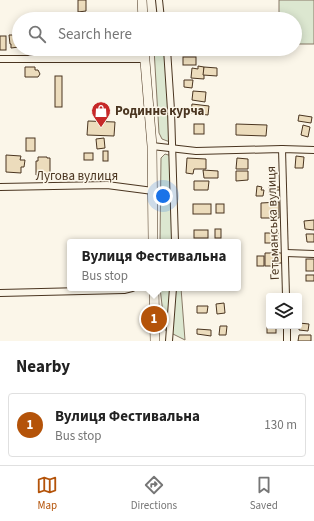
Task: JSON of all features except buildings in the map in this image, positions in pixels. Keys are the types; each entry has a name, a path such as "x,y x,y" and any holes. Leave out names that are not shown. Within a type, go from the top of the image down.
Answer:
{"main road":[{"path":"142,0 143,12"},
{"path":"145,56 152,146 154,239"},
{"path":"154,291 155,341"}],"street":[{"path":"159,0 160,12"},
{"path":"167,56 172,149 174,239"},
{"path":"0,59 145,59"},
{"path":"152,146 196,151 282,149 314,150"},
{"name":"Гетьманська вулиця","path":"282,149 286,293"},
{"name":"Лугова вулиця","path":"0,187 107,185 153,191"},
{"path":"286,253 314,254"},
{"path":"0,293 83,291"},
{"path":"169,341 173,291"},
{"path":"287,329 287,341"}],"green space":[{"path":"279,0 314,0 314,44 302,44 302,12 279,12"},
{"path":"154,56 167,56 170,142 162,139 159,133"},
{"path":"165,154 172,156 178,239 160,239 161,158"},
{"path":"160,291 181,291 185,340 165,330"}],"place":[{"name":"Родинне курча","path":"101,128"},
{"name":"Вулиця Фестивальна","path":"154,319"}]}
